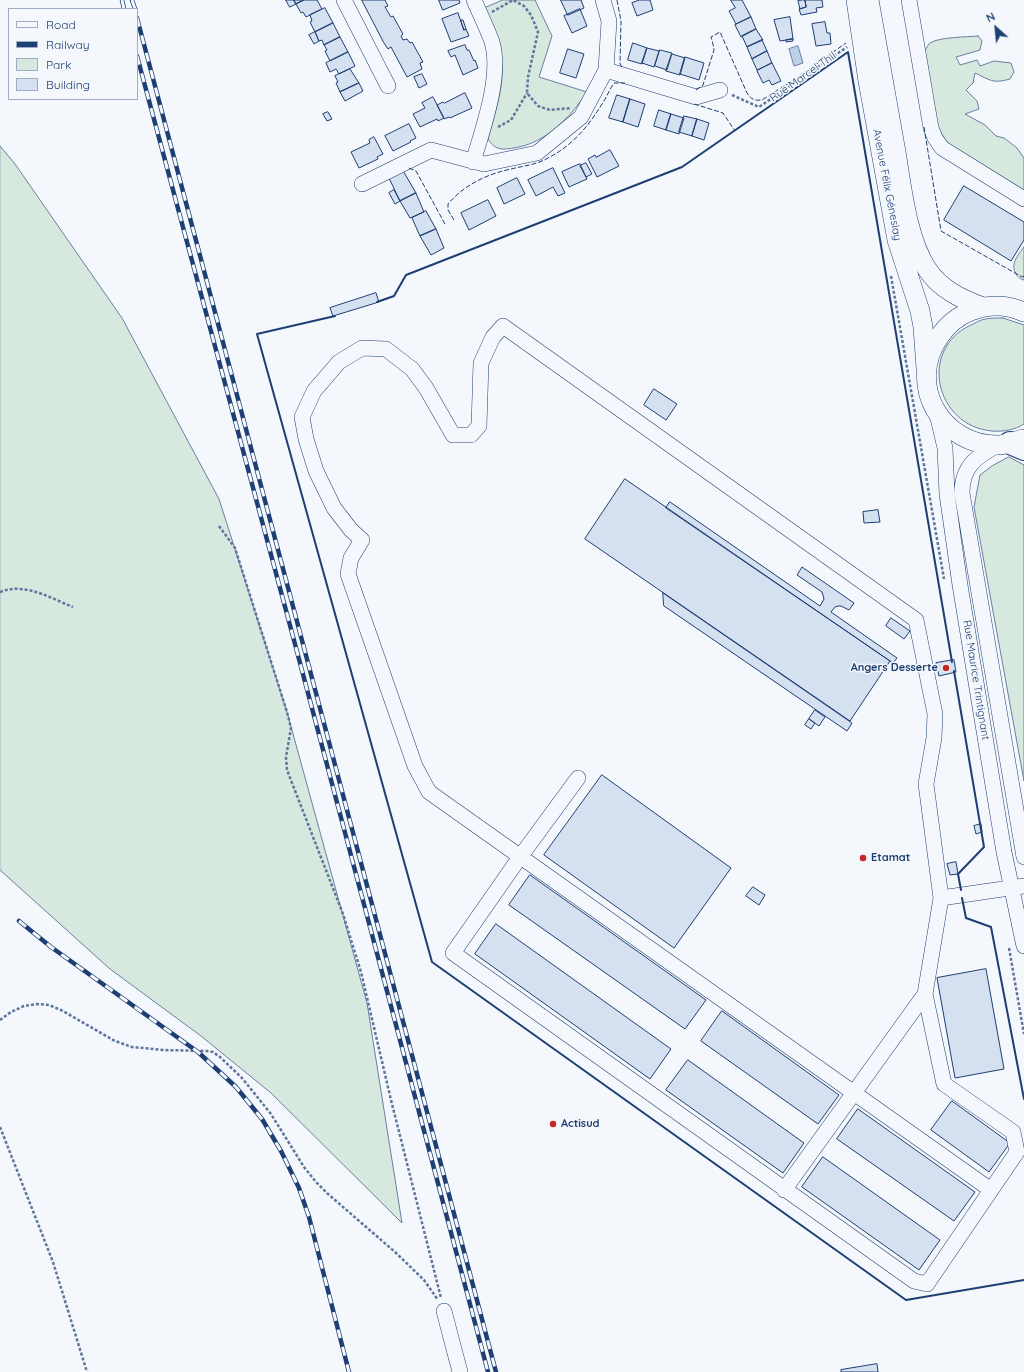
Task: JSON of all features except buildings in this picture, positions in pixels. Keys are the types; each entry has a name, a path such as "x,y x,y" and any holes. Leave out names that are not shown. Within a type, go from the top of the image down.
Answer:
{"main road":[{"name":"Avenue Félix Géneslay","path":"856,0 868,81 897,240 920,311 923,327 928,392 937,414"},
{"name":"Avenue Félix Géneslay","path":"869,0 903,193 910,227 920,256 935,280 957,296 983,307"},
{"path":"926,368 932,346 944,328 962,314 983,307 999,305 1021,309"},
{"path":"937,414 954,431 974,442 1016,445"}],"street":[{"path":"344,0 388,86"},
{"path":"473,162 493,86 495,63 492,43 474,0"},
{"path":"362,184 431,150 484,164 537,153 581,117 606,70 609,21 603,0"},
{"path":"909,0 931,128 935,138 942,148 1024,199"},
{"path":"606,70 696,97 720,90"},
{"path":"578,778 520,857 453,953 784,1190 914,1281 927,1284 1017,1152 1013,1132 944,1084 925,994 941,898 926,784 934,738 935,714 916,620 503,326 493,337 481,363 479,426 471,435 453,435 426,388 412,369 386,349 362,348 339,362 314,391 302,417 306,439 316,471 334,508 351,530 362,540 350,558 348,574 415,766 428,792 520,857 854,1093 991,1190"},
{"name":"Rue Maurice Trintignant","path":"937,414 945,448 947,494 960,585 1004,852 1018,887 1024,946"},
{"name":"Rue Maurice Trintignant","path":"1016,445 978,456 970,464 962,482 962,493 1024,857"},
{"path":"941,898 1018,887"},
{"path":"784,1190 925,994"},
{"path":"444,1311 460,1372"}],"path":[{"path":"482,17 513,0 524,6 531,15 538,32 528,77 527,93 511,120 482,131"},
{"name":"Rue Marcel Thil","path":"720,90 760,107 862,37"},
{"path":"527,93 538,106 550,110 587,106"},
{"path":"219,526 235,548 287,712 291,728 286,757 287,770 343,914 361,972 390,1100 444,1311"},
{"path":"0,592 5,590 30,589 73,607"},
{"path":"0,1020 11,1012 24,1006 36,1004 49,1005 63,1011 115,1041 132,1047 206,1051 213,1052 220,1056 242,1078 271,1114 304,1167 316,1182 396,1252 419,1275 434,1294 444,1311"},
{"path":"0,1128 53,1262 87,1372"}],"green space":[{"path":"503,0 535,0 552,36 539,77 587,92 565,120 547,135 526,145 505,149 496,147 488,139 501,89 502,68 501,59 485,8"},
{"path":"978,36 982,41 980,50 956,57 960,65 977,60 980,66 994,61 1011,63 1014,72 1010,79 999,81 988,79 975,73 973,83 966,90 977,101 979,109 965,114 985,125 996,136 1004,138 1017,148 1024,158 1024,193 949,145 937,127 923,54 929,44 934,41 946,38"},
{"path":"0,146 15,164 122,318 219,499 287,712 367,1003 402,1223 271,1093 201,1036 110,969 0,870"},
{"path":"1024,247 1024,280 1016,274 1014,270 1014,263"},
{"path":"1003,318 1024,325 1024,424 1017,428 1008,430 992,431 973,426 957,416 946,402 940,385 939,368 944,351 954,336 981,320"},
{"path":"1009,457 1024,465 1024,781 974,507 980,475 992,466"}],"water":[{"path":"798,46 803,63 794,66 789,49"}],"railway":[{"path":"122,0 124,8"},
{"path":"132,0 135,8"},
{"path":"138,22 496,1372"},
{"path":"138,60 488,1372"},
{"path":"19,921 51,947 198,1052 236,1087 262,1119 281,1151 299,1188 309,1217 349,1372"}],"fence":[{"path":"617,0 621,21 620,64 623,69"},
{"path":"696,90 703,85 714,50 711,37 720,32 747,93 755,100 762,100 846,43"},
{"path":"454,220 448,210 448,204 461,191 485,177 502,171 538,163 563,149 585,128 597,112 614,83 625,83"},
{"path":"694,104 723,113 735,131"},
{"path":"924,127 941,231 1022,277 1024,276"},
{"path":"409,168 416,171 445,224"}],"wall":[{"path":"377,302 394,296 406,275 682,167 848,52 952,662"},
{"path":"335,316 257,334 432,962 906,1300 1024,1280"},
{"path":"954,671 984,847 958,874 961,890"},
{"path":"962,898 966,918 991,927 1024,1099"}],"place":[{"name":"Angers Desserte","path":"946,668"},
{"name":"Etamat","path":"863,858"},
{"name":"Actisud","path":"553,1124"}]}
